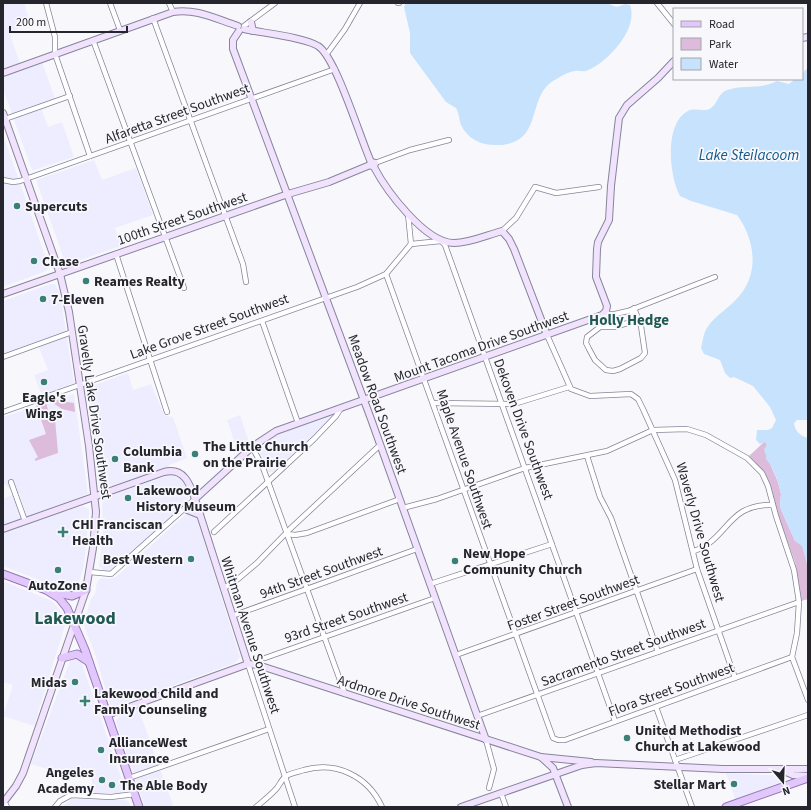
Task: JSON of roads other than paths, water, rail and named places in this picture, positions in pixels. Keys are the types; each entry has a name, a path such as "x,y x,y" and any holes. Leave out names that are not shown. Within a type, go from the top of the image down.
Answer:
{"main road":[{"path":"3,574 67,596 86,590"},
{"path":"46,590 63,603 74,624 89,662 139,807"},
{"path":"62,658 77,654 89,662"},
{"path":"726,807 808,777"}],"street":[{"path":"46,3 55,37 55,54 90,156"},
{"path":"110,3 120,30"},
{"path":"169,3 173,12"},
{"path":"241,28 275,3"},
{"path":"326,55 345,29 360,3"},
{"path":"657,3 673,23"},
{"name":"Dekoven Drive Southwest","path":"3,73 154,18 184,10 199,12 241,28 309,42 319,47 335,69 363,145 386,188 408,213 445,245 615,721"},
{"path":"154,18 226,216 244,268 246,282"},
{"path":"251,22 253,31"},
{"name":"Meadow Road Southwest","path":"241,28 234,38 232,46 400,498 486,740 494,769 489,788"},
{"path":"93,40 184,288"},
{"path":"673,62 658,78 627,105 619,118 611,186 609,220 598,242 597,249 596,277 607,306 604,314 615,314 632,309 715,277"},
{"name":"Alfaretta Street Southwest","path":"3,180 13,182 26,178 335,69"},
{"path":"4,116 70,96"},
{"name":"Gravelly Lake Drive Southwest","path":"4,116 60,274 72,332 80,385 96,521 90,572 86,590 23,773 16,786 4,802"},
{"name":"100th Street Southwest","path":"3,294 288,194 329,182 372,164 415,149 449,140"},
{"path":"408,213 411,244 441,241 453,243 462,242 502,231 516,218 535,187 556,193 599,187"},
{"path":"434,403 514,404 549,392 570,387 547,335 514,249 509,239 502,231"},
{"name":"Lake Grove Street Southwest","path":"3,412 326,298 386,274 411,244"},
{"path":"116,254 166,412"},
{"name":"Maple Avenue Southwest","path":"386,274 434,403 552,736 558,740"},
{"path":"632,309 636,320 642,326 645,353 641,358 613,371 601,366 586,343 587,337 600,327 614,327 636,320"},
{"name":"Mount Tacoma Drive Southwest","path":"195,499 252,447 276,431 604,314"},
{"path":"262,321 298,423"},
{"path":"3,357 72,332"},
{"name":"Waverly Drive Southwest","path":"570,387 590,396 633,395 638,399 675,480 694,551 697,569 735,678"},
{"path":"214,532 314,439 336,416 341,408"},
{"path":"403,508 465,490 525,468 587,456 616,448 653,430 692,429 741,454 752,462 764,477 793,564 799,602 797,633 792,657 808,700"},
{"path":"224,588 247,571 380,445"},
{"path":"252,447 260,459 345,694"},
{"path":"587,456 600,497 611,518 658,652"},
{"name":"Whitman Avenue Southwest","path":"94,497 164,472 174,471 180,473 187,479 195,499 295,807"},
{"path":"11,482 25,521"},
{"path":"3,529 94,497"},
{"path":"287,534 294,535 307,532 400,498"},
{"path":"90,572 111,574 195,499"},
{"path":"694,551 712,541 733,517 742,511 758,506 773,506"},
{"path":"185,509 200,515"},
{"path":"430,584 552,544"},
{"name":"94th Street Southwest","path":"232,616 306,588 418,549"},
{"name":"Foster Street Southwest","path":"456,655 697,569"},
{"name":"93rd Street Southwest","path":"265,658 435,598"},
{"name":"Sacramento Street Southwest","path":"478,719 537,694 658,652 718,629 799,602"},
{"name":"Flora Street Southwest","path":"558,740 565,740 792,657"},
{"path":"107,715 248,664"},
{"name":"Ardmore Drive Southwest","path":"248,664 266,667 541,757 596,763"},
{"path":"656,707 692,807"},
{"path":"676,764 808,715"},
{"path":"465,733 476,731 479,727 478,719"},
{"path":"129,778 269,729"},
{"path":"541,757 551,765 568,807"},
{"path":"461,807 582,765 596,763 676,764 780,770 808,769"},
{"path":"256,807 277,788 285,777 315,768 345,770 356,776 367,785 376,796 382,807"},
{"path":"780,770 793,775 808,777"},
{"path":"501,793 506,807"},
{"path":"55,807 60,801 71,795 112,797 135,794"}],"water":[{"path":"406,3 606,3 617,7 625,4 630,5 632,14 626,34 612,53 603,61 586,71 569,72 553,81 545,89 540,98 529,128 523,137 513,142 493,145 477,141 468,135 461,125 456,108 446,102 410,53 410,33 404,7"},
{"name":"Lake Steilacoom","path":"808,68 808,420 797,420 794,423 798,433 808,438 808,567 802,546 795,541 782,512 780,506 781,494 778,482 772,467 766,459 764,449 767,445 765,442 760,444 756,440 757,430 768,430 772,428 776,420 770,407 753,386 734,377 730,378 725,373 720,360 704,354 701,348 705,333 710,323 740,295 746,286 752,265 751,244 743,224 737,215 691,201 680,196 673,176 671,163 672,138 675,127 680,117 688,111 711,108 724,91 733,88 771,84 777,81 789,84 794,80 803,80 803,72"}],"place":[{"name":"Supercuts","path":"17,206"},
{"name":"Chase","path":"34,261"},
{"name":"Reames Realty","path":"86,281"},
{"name":"7-Eleven","path":"43,299"},
{"name":"Eagle's Wings","path":"44,382"},
{"name":"The Little Church on the Prairie","path":"195,454"},
{"name":"Columbia Bank","path":"115,459"},
{"name":"Lakewood History Museum","path":"128,498"},
{"name":"CHI Franciscan Health","path":"63,532"},
{"name":"Best Western","path":"191,559"},
{"name":"New Hope Community Church","path":"455,561"},
{"name":"AutoZone","path":"58,570"},
{"name":"Midas","path":"75,682"},
{"name":"Lakewood Child and Family Counseling","path":"85,701"},
{"name":"United Methodist Church at Lakewood","path":"627,738"},
{"name":"AllianceWest Insurance","path":"101,750"},
{"name":"Angeles Academy","path":"102,780"},
{"name":"Stellar Mart","path":"734,784"},
{"name":"The Able Body","path":"112,785"}],"district":[{"name":"Holly Hedge","path":"629,320"},
{"name":"Lakewood","path":"75,618"}]}
